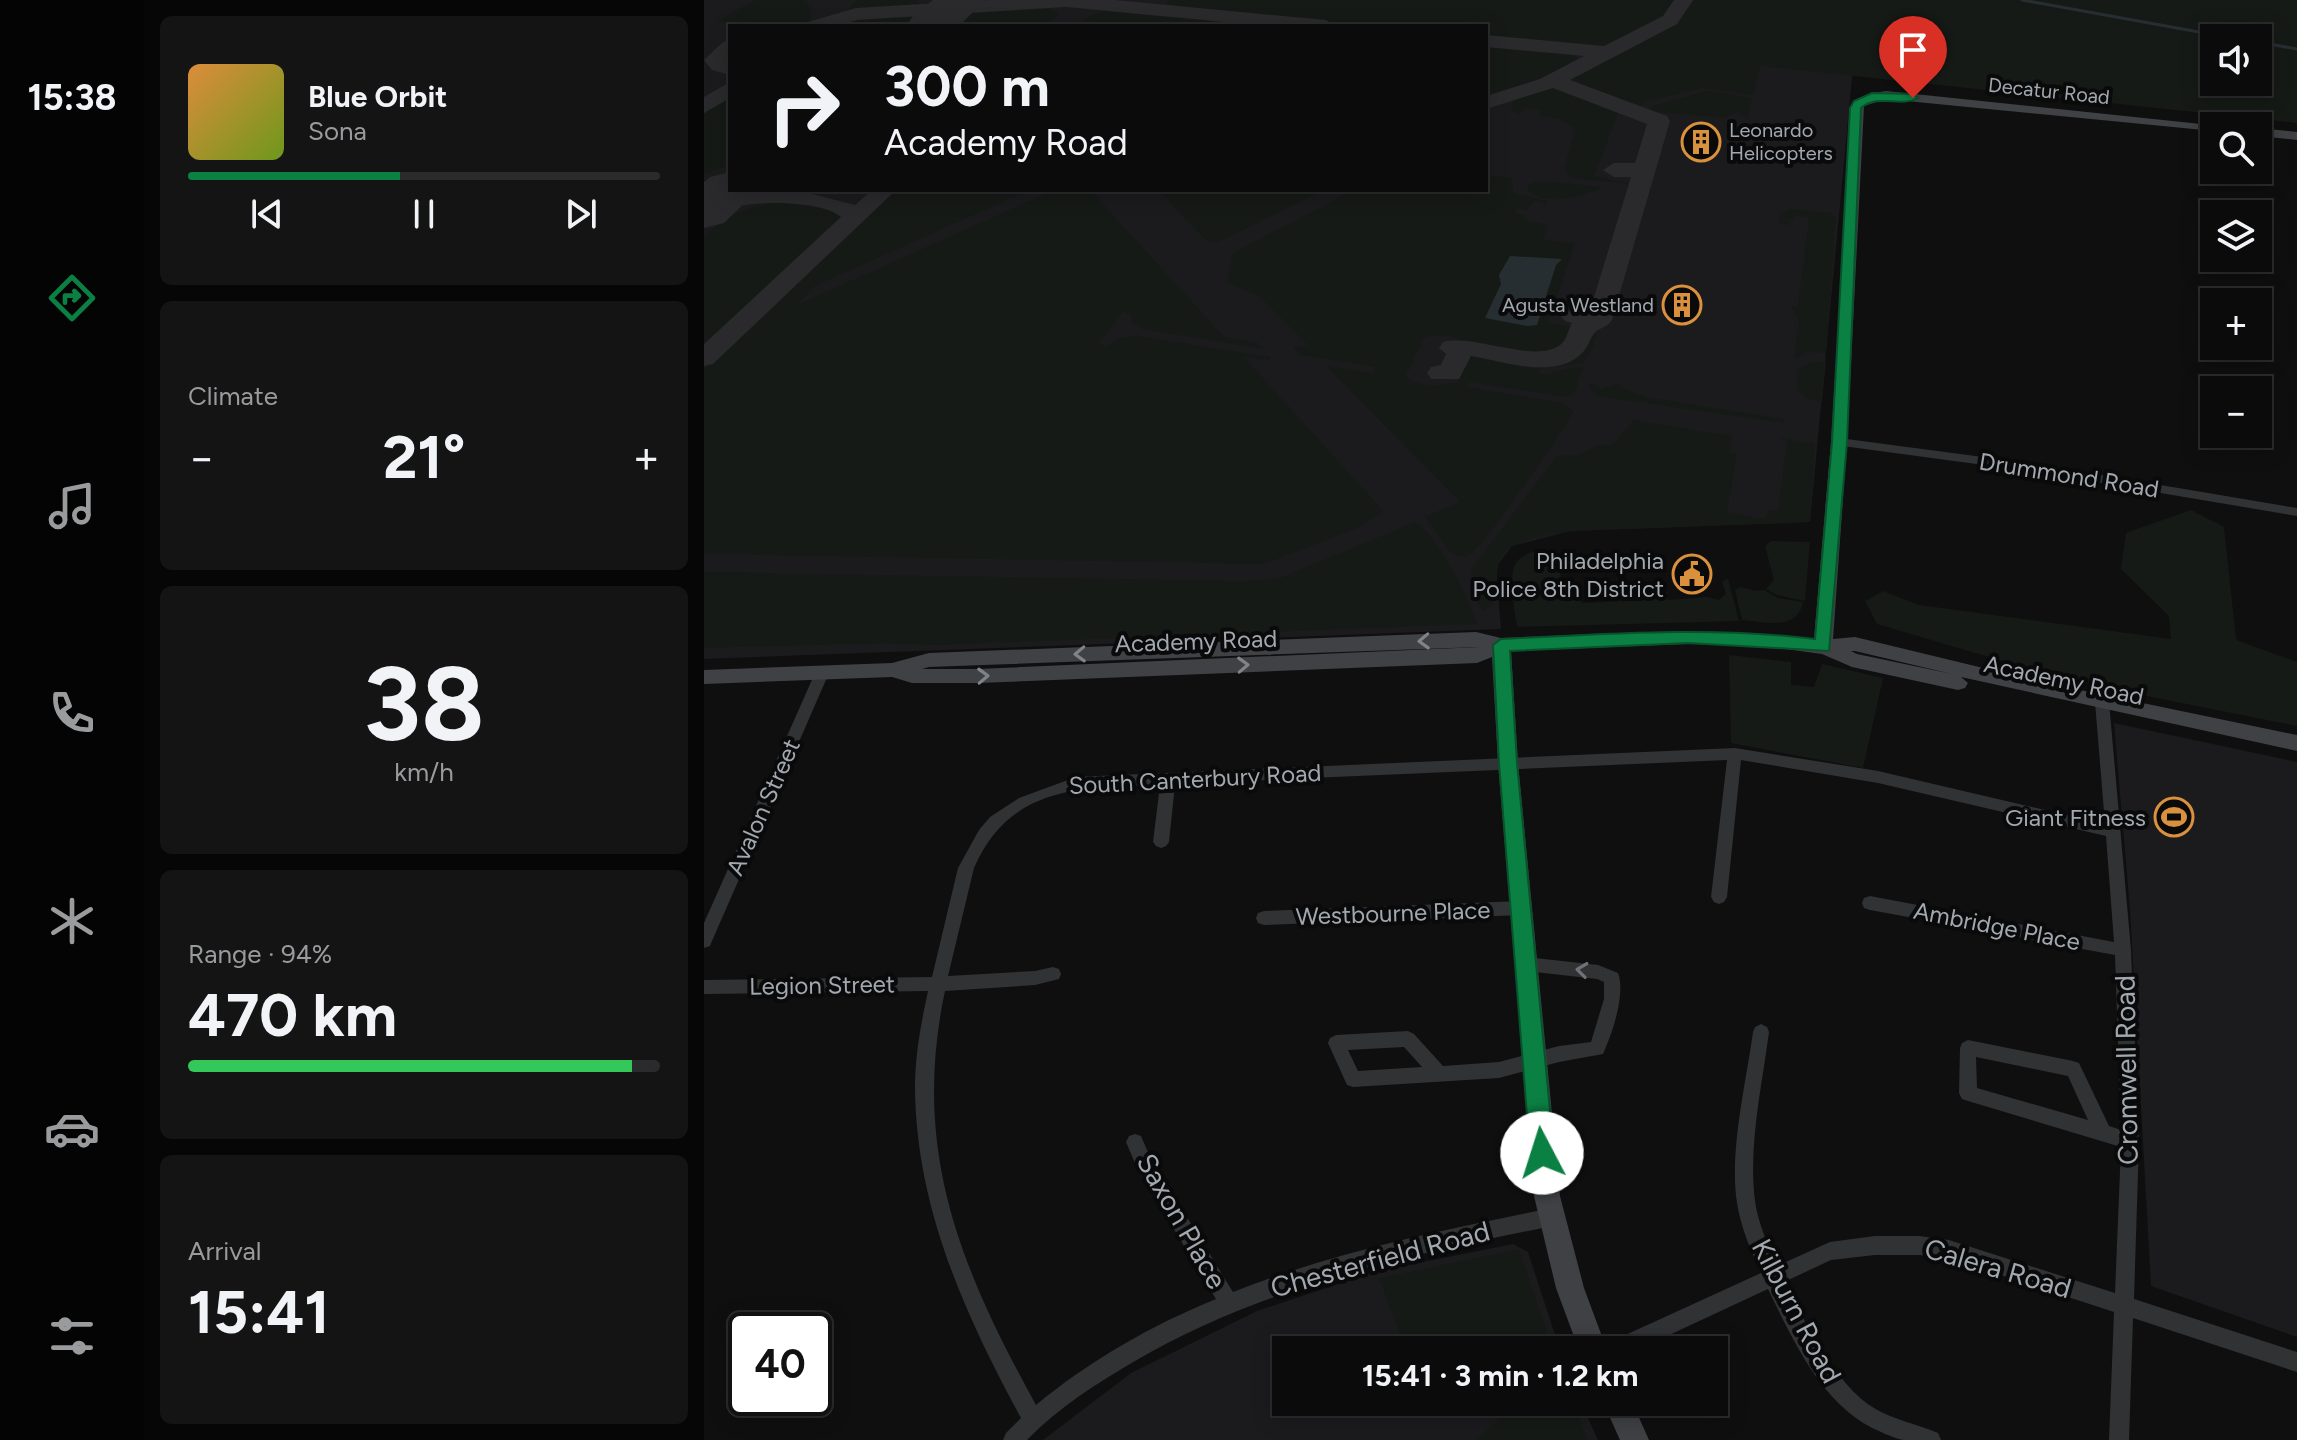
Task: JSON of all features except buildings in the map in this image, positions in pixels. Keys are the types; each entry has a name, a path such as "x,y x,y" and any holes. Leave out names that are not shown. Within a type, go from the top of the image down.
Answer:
{"street":[{"name":"Decatur Road","path":"1839,442 1855,108 1864,99 1880,95 2200,126"},
{"path":"2272,133 2297,136"},
{"name":"Drummond Road","path":"1839,442 2036,468 2297,512"},
{"path":"1823,647 1839,442"},
{"name":"Academy Road","path":"704,677 892,670 912,676 978,676 1477,656 1501,645 1688,637 1763,639 1823,647 1852,660 2297,743"},
{"path":"1501,645 1534,1061 1552,1217 1570,1288 1588,1336"},
{"name":"Avalon Street","path":"704,941 822,673"},
{"name":"Academy Road","path":"2102,708 2297,757"},
{"name":"Cromwell Road","path":"2102,708 2123,950 2130,1141 2119,1440"},
{"path":"1719,897 1735,754"},
{"name":"South Canterbury Road","path":"1032,1418 970,1300 935,1187 926,1131 928,1037 966,868 973,848 989,826 1012,806 1042,791 1076,783 1735,754 1867,773 2114,832"},
{"path":"1161,842 1168,779"},
{"name":"Ambridge Place","path":"1870,903 2123,950"},
{"name":"Westbourne Place","path":"1264,918 1522,908"},
{"path":"1439,1074 1408,1039 1336,1043 1353,1079 1439,1074 1499,1070 1559,1054 1597,1049 1612,999 1612,978 1598,972 1526,964"},
{"name":"Legion Street","path":"704,987 940,984 1053,974"},
{"name":"Kilburn Road","path":"1761,1032 1753,1093 1746,1201 1772,1277 1824,1370 1841,1393 1861,1412 1931,1440"},
{"path":"2103,1133 2073,1069 1968,1048 1968,1093 2103,1133 2130,1141"},
{"name":"Saxon Place","path":"1135,1142 1143,1162 1228,1301"},
{"name":"Chesterfield Road","path":"1013,1440 1032,1418 1146,1342 1228,1301 1328,1266 1416,1243 1552,1217"},
{"name":"Calera Road","path":"1645,1336 1830,1251 1868,1244 1906,1243 1949,1249 2297,1362"},
{"path":"1624,1416 1635,1440"}],"shaded area":[{"path":"704,0 2297,0 2272,24 2200,24 2200,36 1855,23 1810,522 1570,531 1512,546 1496,567 1501,629 704,659"},
{"path":"755,0 805,0 811,10 807,24 718,21"},
{"path":"857,0 917,0 920,5 849,9"},
{"path":"1169,0 1674,0 1662,17 1607,45 1596,47 1488,37 1488,24 1353,24 1166,4"},
{"path":"1694,0 2297,0 2297,123 2272,120 2272,112 2200,113 1760,66 1753,95 1702,88 1646,102 1637,110 1568,83 1569,78 1679,22"},
{"path":"1050,9 1059,13 1051,24 960,24 974,12"},
{"path":"1104,11 1211,21 1209,24 1078,24"},
{"path":"917,16 907,24 832,24 851,18"},
{"path":"1488,46 1571,54 1578,58 1541,79 1488,96"},
{"path":"1557,85 1619,111 1594,176 1634,184 1571,178 1564,168 1575,133 1573,127 1559,119 1540,116 1541,110 1524,108 1520,114 1511,111 1513,100"},
{"path":"1707,91 1752,98 1748,119 1739,115 1739,111 1726,118 1648,111 1655,105"},
{"path":"728,96 728,166 704,174 704,114"},
{"path":"1488,175 1512,178 1513,193 1547,201 1545,207 1543,202 1534,201 1527,210 1517,208 1515,213 1525,215 1524,219 1548,225 1543,240 1575,244 1548,323 1577,327 1570,345 1553,353 1526,354 1446,336 1432,336 1424,338 1406,375 1412,382 1434,386 1457,382 1472,351 1525,360 1552,359 1577,351 1588,329 1598,330 1592,350 1583,363 1537,369 1541,374 1583,368 1574,395 1568,397 1468,382 1466,387 1564,403 1573,411 1563,431 1559,432 1500,519 1469,555 1451,553 1425,517 1460,502 1328,368 1372,373 1375,367 1300,355 1293,348 1308,345 1258,295 1227,283 1233,253 1350,192 1488,192"},
{"path":"1543,181 1602,188 1564,199 1544,198 1527,190 1531,183"},
{"path":"894,192 1025,192 815,286 797,305 1050,192 1092,192 1224,337 1258,343 1264,349 1142,329 1131,322 1132,314 1123,312 1098,344 1107,346 1119,338 1138,336 1271,357 1270,360 1244,357 1384,512 1357,528 1265,564 704,554 704,369"},
{"path":"1160,192 1320,192 1216,243 1207,241"},
{"path":"784,203 837,211 843,219 704,348 704,236 741,212 761,205"},
{"path":"1790,209 1831,213 1836,218 1826,353 1807,352 1797,359 1794,358 1799,321 1791,306 1798,305 1809,218 1794,215 1793,219 1785,219 1792,225 1779,223 1780,214"},
{"path":"1510,256 1562,259 1556,265 1537,325 1485,318 1501,284 1499,275"},
{"path":"1811,362 1826,362 1822,402 1806,398 1797,389 1797,370"},
{"path":"1592,382 1600,390 1618,383 1647,397 1784,419 1783,423 1596,396 1589,387"},
{"path":"1634,420 1732,436 1729,453 1737,454 1727,512 1765,519 1768,510 1778,511 1787,442 1779,438 1815,444 1810,522 1570,531 1533,538 1504,553 1497,571 1495,598 1484,611 1473,591 1472,568 1556,457 1578,455 1596,446 1612,445"},
{"path":"2191,510 2224,527 2236,640 2297,662 2297,726 2067,680 1877,624 1865,601 1883,591 1919,605 2171,639 2169,616 2121,569 2126,533"},
{"path":"1415,522 1433,539 1442,553 1460,584 1477,624 938,645 885,643 704,648 704,572 1245,581 1280,578"},
{"path":"1771,541 1810,542 1805,601 1777,595 1766,589 1774,580 1765,546"},
{"path":"1547,549 1558,552 1562,589 1572,595 1580,595 1582,603 1648,600 1648,596 1667,592 1668,600 1707,597 1719,600 1726,594 1722,581 1728,579 1739,621 1518,627 1512,582 1514,567 1522,557"},
{"path":"1740,587 1764,590 1778,598 1803,602 1800,611 1787,621 1742,620 1735,590"},
{"path":"1729,655 1791,662 1791,685 1814,687 1822,664 1883,678 1863,768 1731,743"},
{"path":"2114,723 2297,762 2297,1337 2151,1286 2130,909"},
{"path":"1513,1244 1528,1252 1555,1336 1272,1336 1272,1416 1587,1416 1598,1440 1043,1440 1131,1373 1257,1311 1377,1271"},
{"path":"1519,1249 1548,1336 1401,1336 1379,1278"},
{"path":"1502,1416 1578,1416 1588,1440 1477,1440"}],"waterway":[{"path":"2022,0 2200,32"},
{"path":"2272,45 2297,49"}],"taxiway":[{"path":"1488,102 1547,83 1670,20 1684,0"},
{"path":"822,24 856,14 1066,1 1305,24"},
{"path":"1488,41 1605,52"},
{"path":"728,48 714,60 719,66 728,68"},
{"path":"1561,76 1559,83 1659,121 1644,170"},
{"path":"704,107 728,89"},
{"path":"1614,170 1644,170"},
{"path":"1601,315 1644,170"},
{"path":"704,358 883,192"},
{"path":"704,212 737,199 790,197 843,207 853,216 849,223"},
{"path":"1462,348 1535,359 1548,358 1570,350 1582,328 1599,320 1601,315"},
{"path":"1574,316 1594,318 1601,315"},
{"path":"1452,348 1462,348"},
{"path":"1440,373 1450,373 1462,348"}],"runway":[{"path":"932,24 962,0"},
{"path":"704,211 728,191"}],"place":[{"name":"Leonardo Helicopters","path":"1701,142"},
{"name":"Agusta Westland","path":"1682,305"},
{"name":"Philadelphia Police 8th District","path":"1692,574"},
{"name":"Giant Fitness","path":"2174,817"}],"route":[{"path":"1542,1153 1508,763 1501,645 1733,637 1823,647 1839,442 1855,108 1864,99 1872,97 1913,98"}]}
